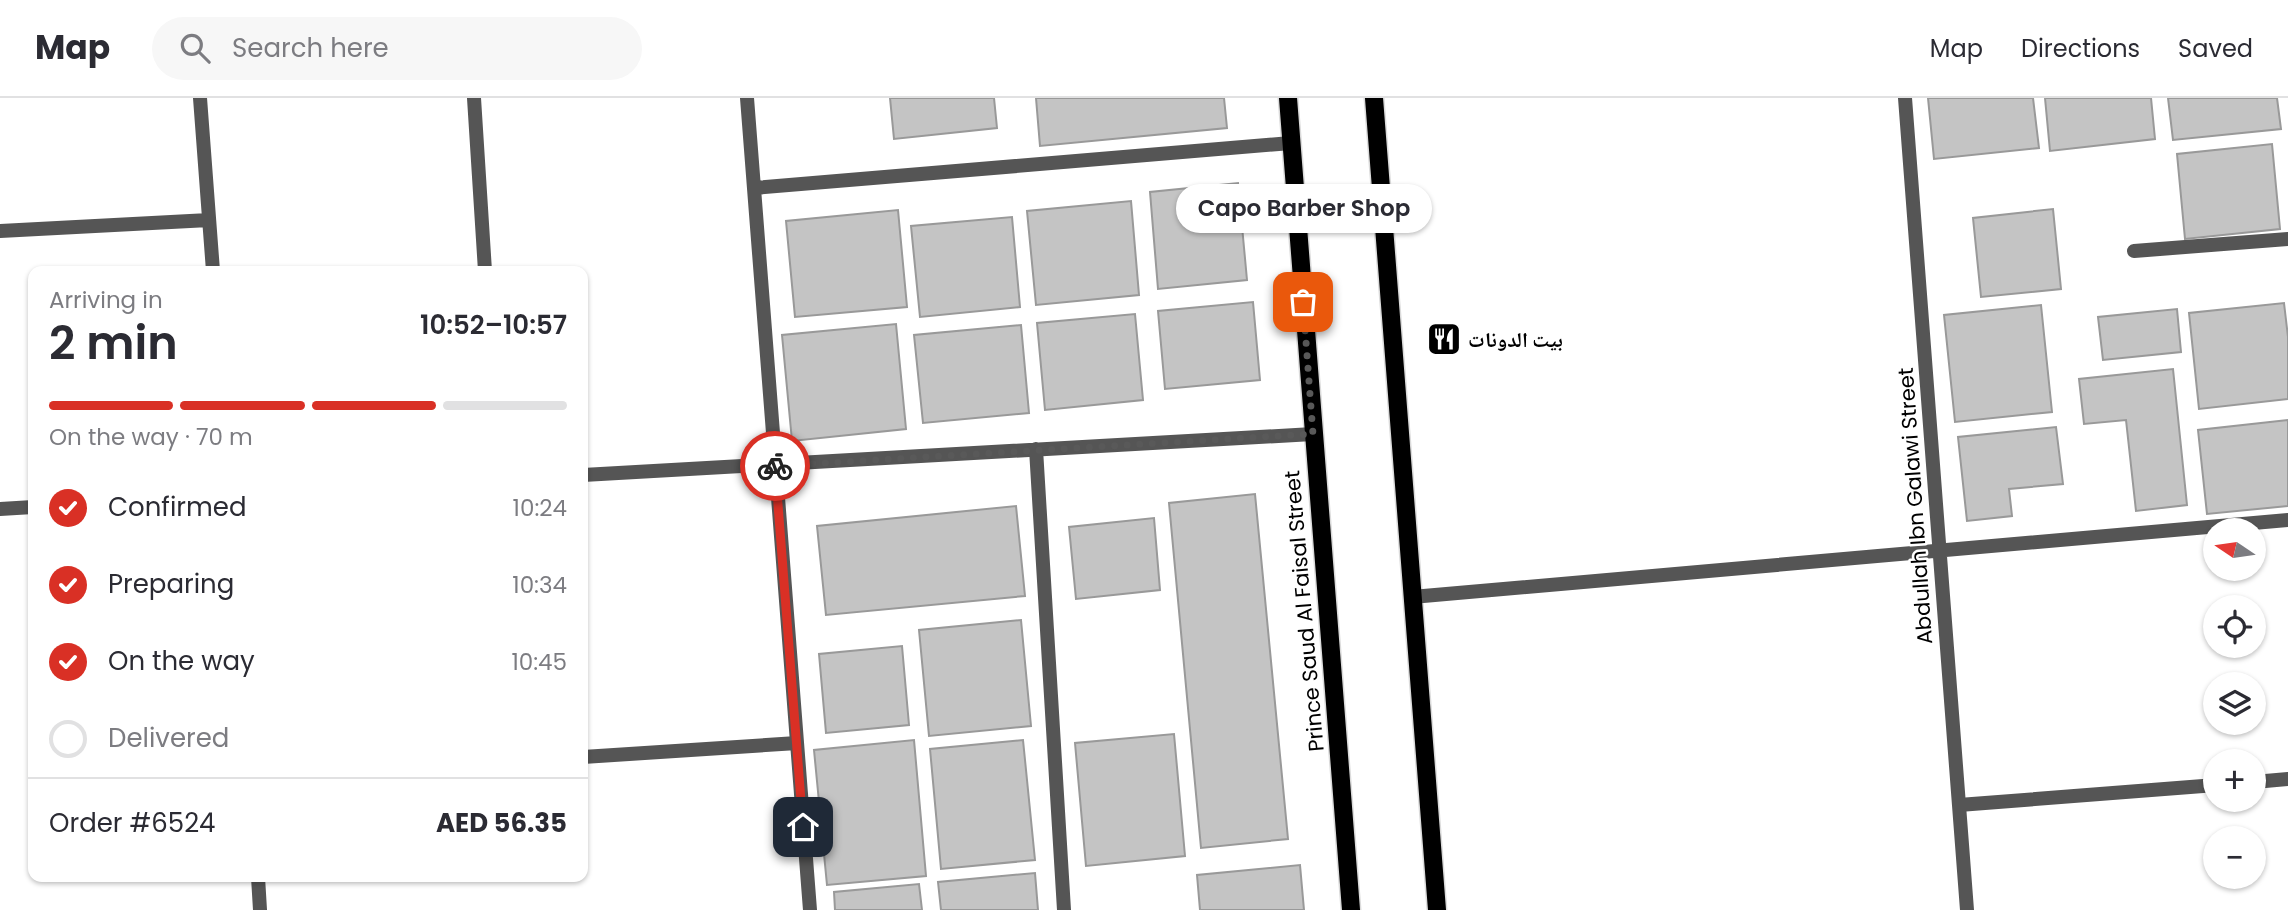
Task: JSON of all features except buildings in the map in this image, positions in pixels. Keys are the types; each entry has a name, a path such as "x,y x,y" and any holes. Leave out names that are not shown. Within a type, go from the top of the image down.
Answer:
{"main road":[{"name":"Prince Saud Al Faisal Street","path":"1288,98 1351,910"},
{"path":"1374,98 1437,910"}],"street":[{"path":"200,98 213,266"},
{"path":"474,98 485,266"},
{"path":"747,98 810,910"},
{"name":"Abdullah Ibn Galawi Street","path":"1905,98 1967,910"},
{"path":"754,188 1292,143"},
{"path":"0,231 209,220"},
{"path":"2134,251 2288,239"},
{"path":"588,475 1313,434"},
{"path":"1036,449 1064,910"},
{"path":"0,509 28,507"},
{"path":"1412,597 2288,520"},
{"path":"588,757 797,743"},
{"path":"2266,781 2288,779"},
{"path":"1959,805 2203,786"},
{"path":"258,882 260,910"}],"way so far":[{"path":"775,466 1313,434 1303,302"}],"place":[{"name":"Capo Barber Shop","path":"1303,302"},
{"name":"بيت الدونات","path":"1444,339"}],"route":[{"path":"775,466 803,827"}]}
